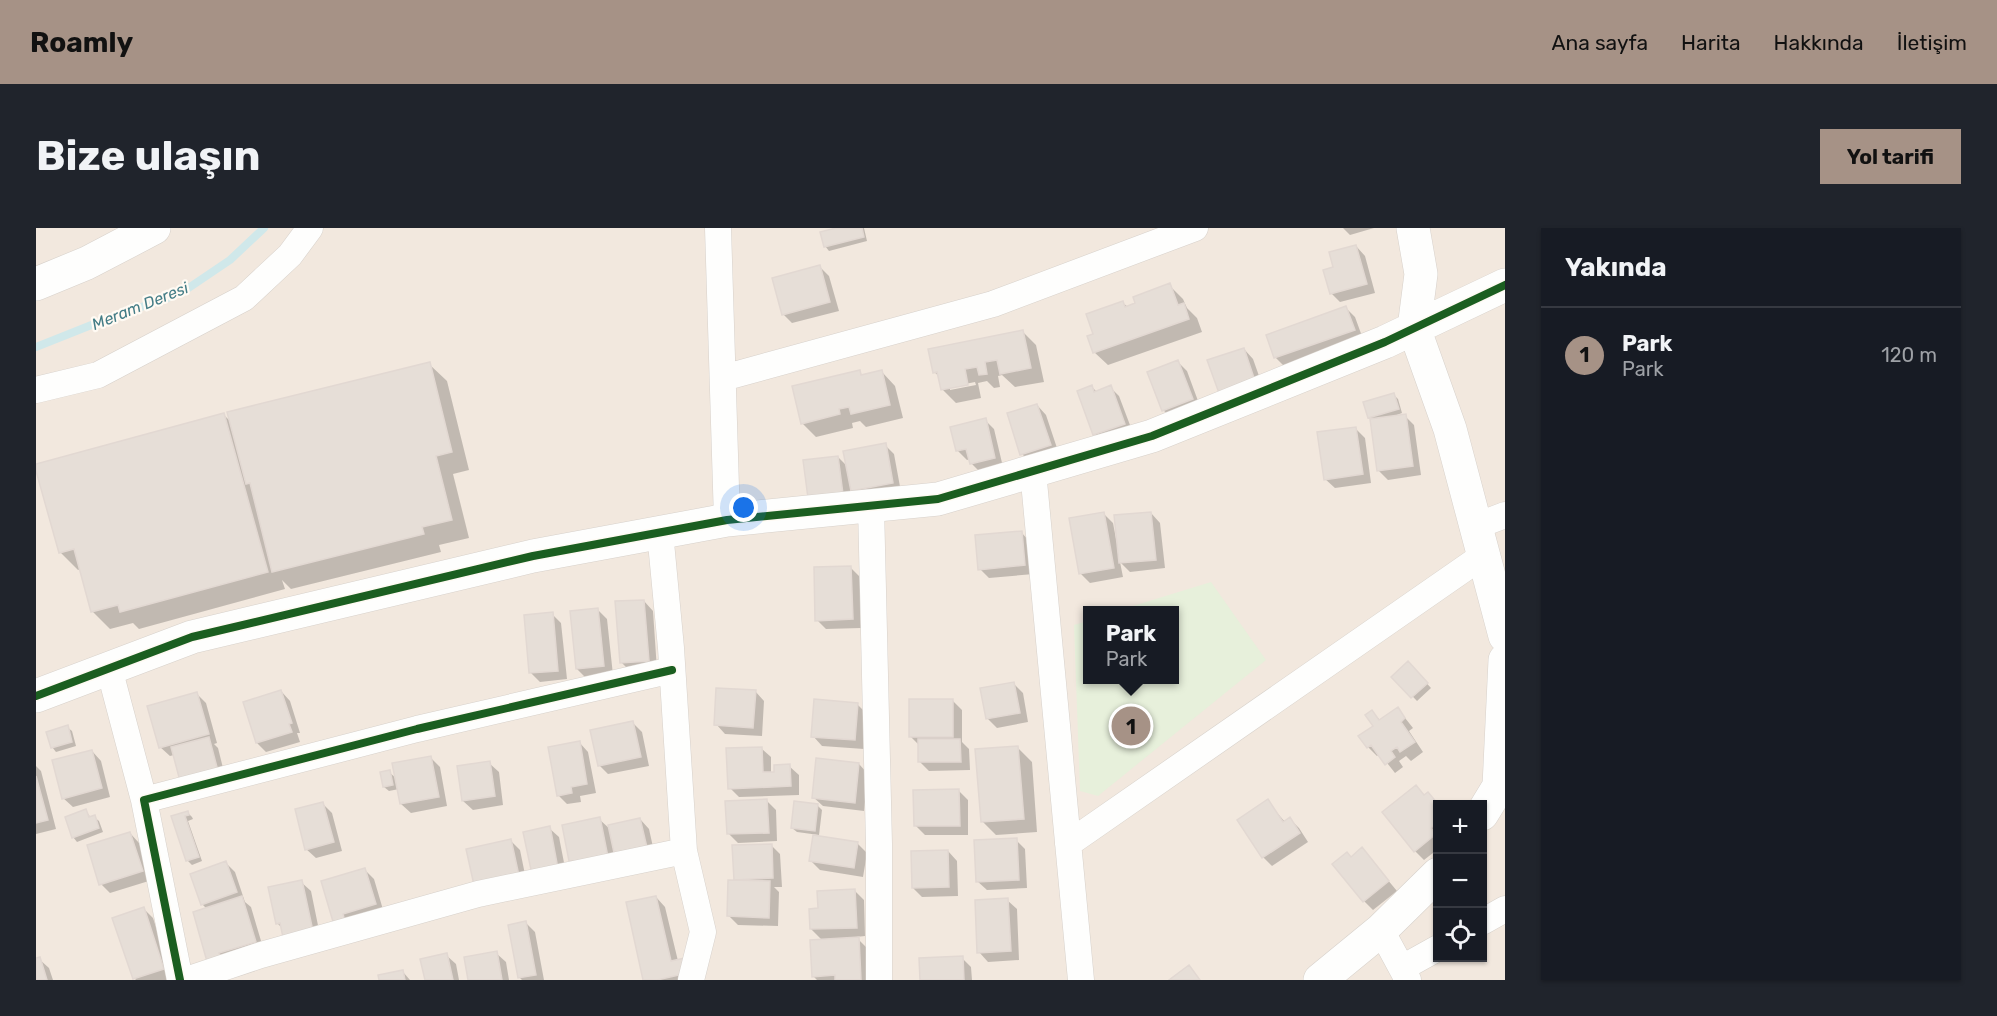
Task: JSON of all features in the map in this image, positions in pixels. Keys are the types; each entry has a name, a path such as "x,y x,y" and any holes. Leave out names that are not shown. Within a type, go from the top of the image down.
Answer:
{"street":[{"path":"36,284 87,263 154,228"},
{"path":"36,390 98,375 244,298 290,255 310,228"},
{"path":"718,228 727,520"},
{"path":"723,378 993,304 1195,228"},
{"path":"1413,228 1421,274 1414,328 1488,532 1505,636"},
{"path":"36,696 192,638 532,556 727,520 938,499 1152,436 1385,342 1505,285"},
{"path":"1033,471 1081,980"},
{"path":"871,506 879,844 879,980"},
{"path":"660,532 684,851 703,932 691,980"},
{"path":"1068,844 1488,532"},
{"path":"1487,808 1502,788 1505,660"},
{"path":"109,668 144,800 180,980"},
{"path":"144,800 417,729 672,670"},
{"path":"186,980 261,955 478,894 684,851"},
{"path":"1320,980 1381,930 1433,878"},
{"path":"1487,919 1505,909"},
{"path":"1381,930 1405,974 1433,951"}],"shaded area":[{"path":"36,228 1505,228 1505,980 36,980"}],"green space":[{"path":"1211,582 1266,660 1098,796 1080,791 1074,625 1083,622 1083,684 1179,684 1179,606 1133,606"}],"building":[{"path":"836,228 862,228 864,237 824,247 820,232"},
{"path":"1356,245 1367,284 1330,294 1323,270 1333,267 1329,252"},
{"path":"820,265 830,302 782,315 772,278"},
{"path":"1170,283 1178,305 1184,303 1189,319 1093,353 1087,336 1093,334 1086,314 1123,301 1125,307 1135,303 1133,297"},
{"path":"1346,306 1355,330 1274,358 1266,335"},
{"path":"1023,330 1031,368 1000,374 997,360 985,362 987,374 979,375 977,367 965,369 968,385 941,390 937,372 933,373 928,349"},
{"path":"1244,348 1255,381 1219,393 1207,360"},
{"path":"1178,360 1193,399 1162,411 1147,372"},
{"path":"430,362 452,452 436,456 452,520 422,527 424,534 272,572 250,483 246,484 227,412"},
{"path":"860,370 861,375 882,370 890,405 851,414 849,407 839,409 840,414 801,424 792,386"},
{"path":"1092,385 1094,392 1111,385 1125,424 1093,435 1077,391"},
{"path":"1394,393 1399,409 1368,418 1363,402"},
{"path":"1037,404 1051,445 1020,455 1007,413"},
{"path":"224,413 268,572 120,612 118,605 91,612 74,549 59,553 36,464"},
{"path":"1406,414 1413,466 1377,471 1370,419"},
{"path":"986,418 995,458 970,464 966,449 956,451 950,427"},
{"path":"1356,427 1363,474 1324,480 1317,432"},
{"path":"886,443 893,483 851,491 843,451"},
{"path":"838,456 843,494 808,498 803,460"},
{"path":"1104,512 1114,568 1079,574 1069,518"},
{"path":"1151,512 1156,560 1119,563 1114,515"},
{"path":"1022,531 1025,565 978,570 975,535"},
{"path":"851,566 853,619 815,621 814,567"},
{"path":"644,600 649,661 620,663 615,601"},
{"path":"598,608 604,666 576,669 570,611"},
{"path":"553,612 558,671 529,673 524,615"},
{"path":"1408,661 1428,683 1411,698 1391,677"},
{"path":"1014,682 1020,713 986,719 980,688"},
{"path":"716,688 756,690 753,728 714,725"},
{"path":"281,690 292,723 289,724 292,732 256,743 243,702"},
{"path":"197,692 209,734 159,748 147,706"},
{"path":"814,699 858,703 855,740 811,737"},
{"path":"909,699 953,699 953,737 909,737"},
{"path":"1398,707 1405,718 1401,722 1415,742 1400,752 1397,747 1391,751 1395,757 1385,765 1371,745 1367,748 1358,736 1373,726 1365,715 1372,710 1379,720"},
{"path":"633,721 641,757 598,766 590,730"},
{"path":"68,725 72,742 51,748 46,732"},
{"path":"209,737 218,771 180,781 171,747"},
{"path":"918,739 960,739 961,762 918,762"},
{"path":"580,741 587,784 571,787 572,793 557,796 548,747"},
{"path":"1018,746 1024,819 981,822 975,749"},
{"path":"762,747 763,772 774,772 774,765 790,764 791,786 728,789 726,748"},
{"path":"92,750 102,788 62,799 52,760"},
{"path":"431,756 439,797 400,804 392,763"},
{"path":"816,758 859,763 855,803 812,798"},
{"path":"490,761 495,796 462,801 457,766"},
{"path":"390,770 393,785 383,787 380,772"},
{"path":"36,776 48,820 36,823"},
{"path":"1416,785 1424,795 1428,792 1435,800 1431,828 1433,836 1414,852 1382,812"},
{"path":"959,789 960,826 914,826 913,790"},
{"path":"767,799 769,833 727,834 725,801"},
{"path":"1268,799 1283,822 1290,817 1300,833 1262,858 1237,820"},
{"path":"794,801 818,804 815,831 791,828"},
{"path":"323,802 334,842 305,850 295,809"},
{"path":"86,809 89,817 95,815 99,828 72,838 65,817"},
{"path":"188,811 189,815 185,816 199,857 186,861 171,816"},
{"path":"600,817 609,862 576,873 573,861 569,861 562,825"},
{"path":"640,818 649,856 616,862 608,825"},
{"path":"550,826 559,874 533,879 523,832"},
{"path":"130,832 143,871 99,885 87,845"},
{"path":"813,835 858,842 854,868 809,861"},
{"path":"1017,838 1019,880 976,882 974,840"},
{"path":"511,839 521,885 476,894 466,849"},
{"path":"772,844 773,878 734,880 732,845"},
{"path":"1362,847 1389,881 1363,902 1332,864 1347,852 1351,857"},
{"path":"948,850 949,887 912,888 911,851"},
{"path":"226,861 237,892 201,905 190,874"},
{"path":"365,868 376,904 343,914 345,922 334,925 321,881"},
{"path":"302,880 314,936 284,942 280,923 276,924 268,887"},
{"path":"728,880 770,881 769,918 727,916"},
{"path":"855,889 857,928 810,929 809,909 818,908 817,891"},
{"path":"242,896 256,942 219,953 222,961 208,965 193,912"},
{"path":"656,896 671,961 685,958 688,973 657,980 643,980 626,902"},
{"path":"1008,898 1011,951 977,953 975,900"},
{"path":"144,907 164,969 133,979 112,918"},
{"path":"526,921 536,975 518,978 508,925"},
{"path":"859,937 861,980 835,980 835,975 812,977 810,940"},
{"path":"497,951 502,980 468,980 464,957"},
{"path":"447,953 453,980 425,980 420,959"},
{"path":"963,956 964,980 920,980 919,958"},
{"path":"40,957 47,980 36,980 36,958"},
{"path":"1189,965 1200,980 1169,980"},
{"path":"403,970 405,980 379,980 378,975"}],"waterway":[{"name":"Meram Deresi","path":"36,347 187,289 230,260 264,228"}],"cycle path":[{"path":"36,696 192,637 533,556 727,520 938,499 1152,436 1385,342 1505,285"},
{"path":"180,980 144,800 417,729 672,670"}],"place":[{"name":"Park","path":"1131,726"}]}
